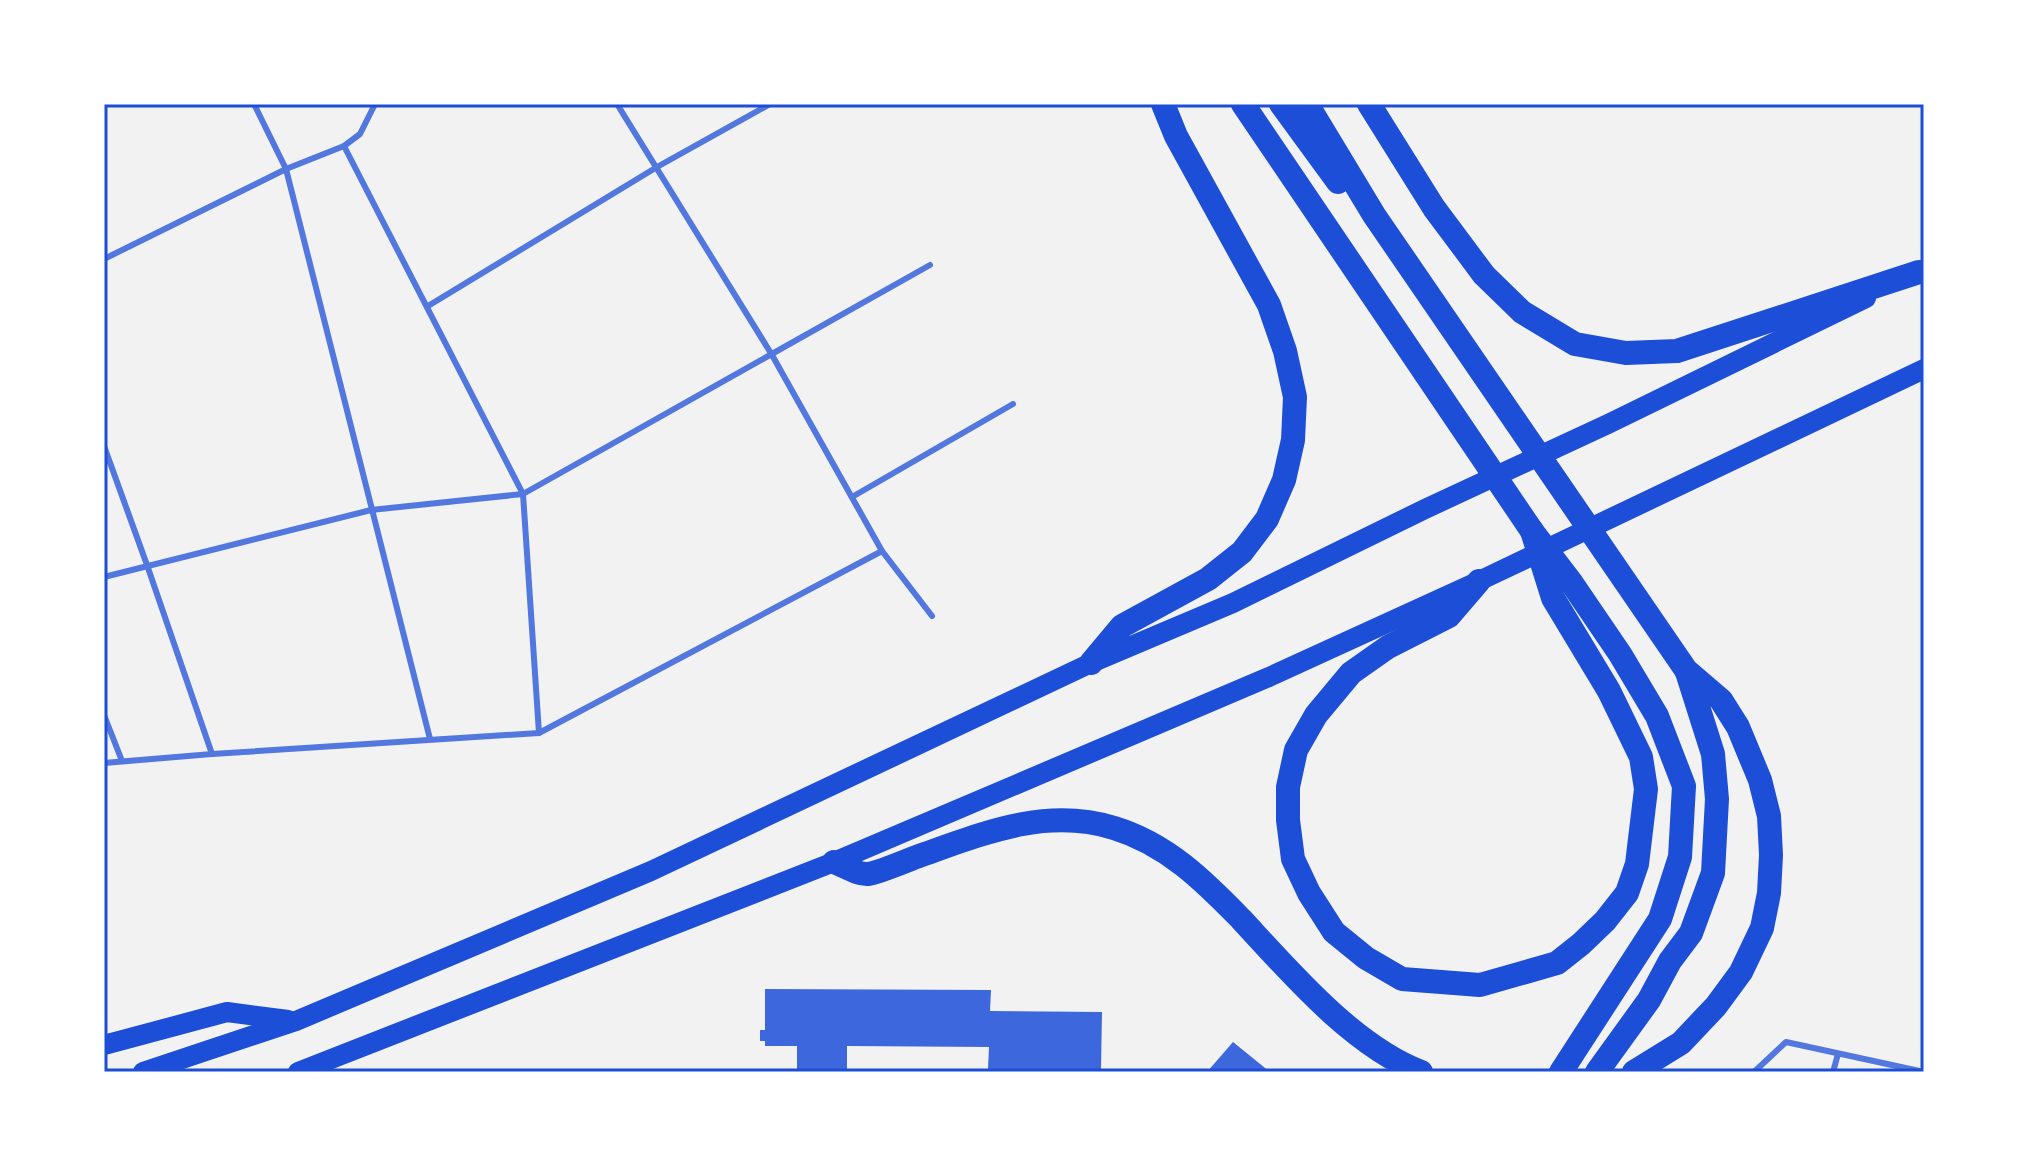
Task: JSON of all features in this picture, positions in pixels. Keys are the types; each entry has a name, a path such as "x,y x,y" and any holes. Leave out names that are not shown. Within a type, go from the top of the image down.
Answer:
{"highway":[{"path":"1091,663 1122,626 1208,579 1242,552 1267,519 1284,480 1293,440 1295,397 1285,351 1269,305 1176,136 1163,104"},
{"path":"1243,104 1532,531 1620,654 1657,716 1684,786 1680,857 1660,919 1561,1072"},
{"path":"1281,104 1351,200 1374,215"},
{"path":"1307,104 1374,215 1686,670 1721,700 1738,727 1760,780 1769,816 1771,855 1769,893 1762,928 1741,972 1716,1006 1681,1043 1634,1072"},
{"path":"1369,104 1434,208 1484,275 1522,312 1575,344 1626,353 1677,351 1922,271"},
{"path":"1479,581 1449,616 1388,647 1351,673 1316,715 1302,738 1296,750 1288,787 1293,859 1309,893 1334,932 1366,958 1402,979 1480,985 1557,963 1605,921 1627,893 1637,864 1646,789 1641,757 1609,691 1553,598 1532,531"},
{"path":"1597,1072 1649,1000 1670,961 1691,933 1713,873 1717,799 1713,754 1686,670"},
{"path":"834,862 866,874 1014,824 1047,819 1082,820 1115,828 1147,841 1178,859 1212,889 1337,1016 1374,1046 1421,1072"}],"main road":[{"path":"143,1072 296,1021 651,871 1091,663 1233,603 1922,271"},
{"path":"298,1072 834,862 1269,677 1479,581 1924,369"},
{"path":"104,1045 227,1012 296,1021"}],"lane":[{"path":"254,104 286,169 430,739"},
{"path":"104,259 286,169 344,146 360,134 375,104"},
{"path":"617,104 772,355 882,551 932,616"},
{"path":"428,306 657,167 770,104"},
{"path":"344,146 523,494 539,733"},
{"path":"104,577 371,510 523,494 930,265"},
{"path":"852,497 1013,404"},
{"path":"104,446 212,754"},
{"path":"104,763 539,733 882,551"},
{"path":"104,715 122,761"},
{"path":"1754,1072 1786,1042 1924,1072"},
{"path":"1833,1072 1838,1054"}],"building":[{"path":"765,989 991,990 990,1011 1102,1012 1101,1069 988,1069 989,1047 847,1046 847,1072 797,1072 797,1046 765,1046 765,1041 760,1041 760,1030 765,1030"},
{"path":"1233,1042 1270,1072 1207,1072"}]}
